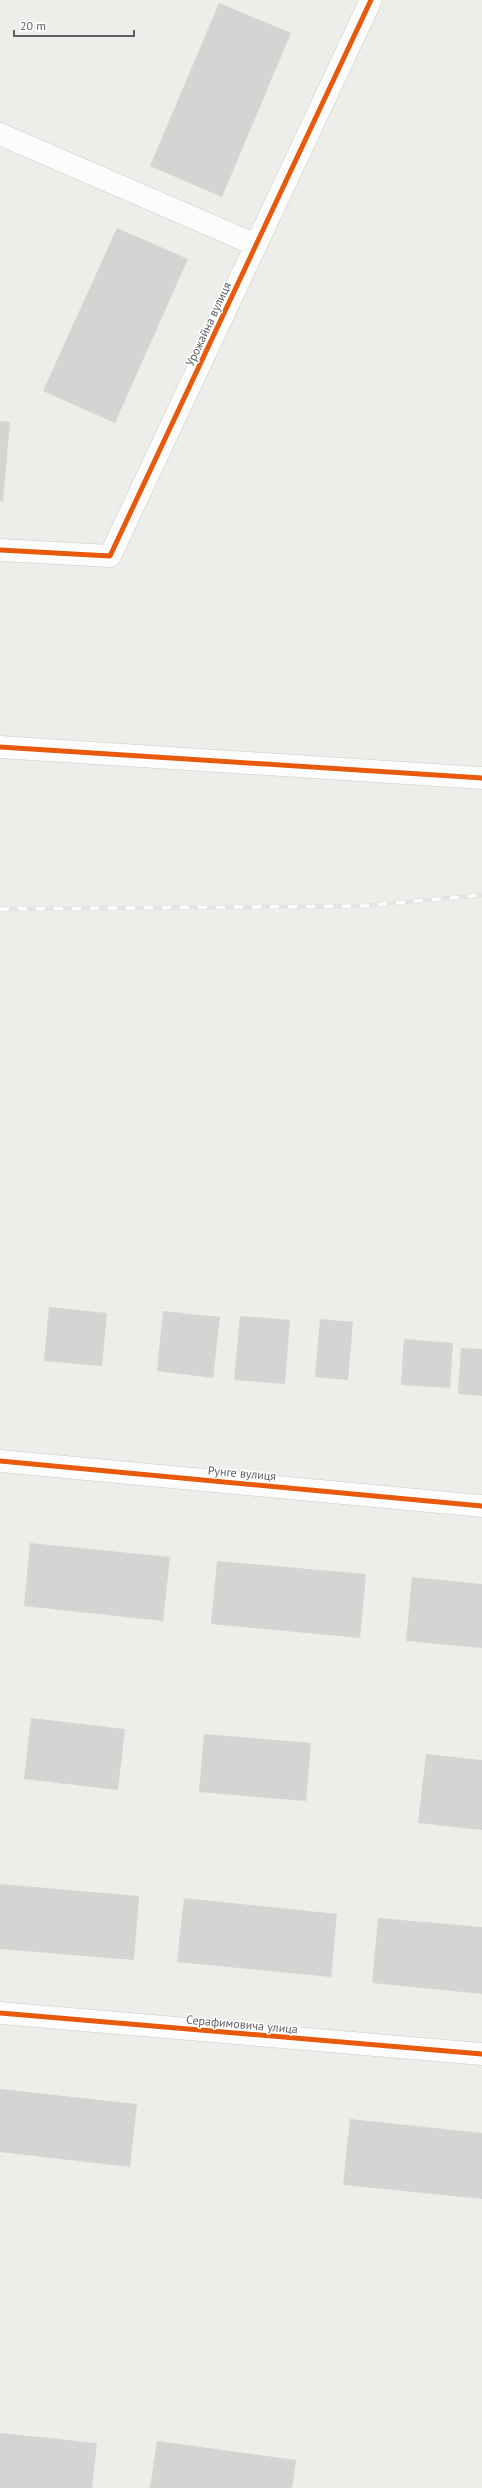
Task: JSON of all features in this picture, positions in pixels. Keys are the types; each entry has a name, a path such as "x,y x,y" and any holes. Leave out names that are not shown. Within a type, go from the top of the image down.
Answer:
{"street":[{"name":"Урожайна вулиця","path":"0,550 110,556 371,0"},
{"path":"0,134 256,244"},
{"path":"0,747 482,778"},
{"name":"Рунге вулиця","path":"0,1461 482,1506"},
{"name":"Серафимовича улица","path":"0,2013 482,2054"}],"building":[{"path":"219,3 291,33 222,197 150,166"},
{"path":"117,228 188,259 115,423 43,391"},
{"path":"0,421 10,422 3,501 0,501"},
{"path":"49,1307 107,1313 102,1366 44,1361"},
{"path":"163,1311 220,1317 213,1378 157,1371"},
{"path":"240,1316 290,1320 285,1384 234,1380"},
{"path":"320,1319 353,1322 348,1380 315,1377"},
{"path":"404,1339 453,1343 450,1388 401,1385"},
{"path":"461,1348 482,1349 482,1396 458,1394"},
{"path":"30,1543 170,1557 163,1621 24,1606"},
{"path":"217,1561 366,1574 360,1638 211,1624"},
{"path":"412,1577 482,1584 482,1648 406,1641"},
{"path":"31,1718 125,1729 118,1790 24,1779"},
{"path":"204,1734 311,1743 306,1801 199,1792"},
{"path":"426,1754 482,1760 482,1830 418,1823"},
{"path":"0,1884 139,1896 134,1960 0,1949"},
{"path":"184,1898 337,1914 331,1977 177,1962"},
{"path":"378,1918 482,1927 482,1994 372,1983"},
{"path":"0,2089 137,2104 130,2167 0,2152"},
{"path":"350,2119 482,2133 482,2199 343,2185"},
{"path":"0,2433 97,2443 92,2488 0,2488"},
{"path":"157,2441 296,2460 292,2488 150,2488"}],"railway":[{"path":"0,909 364,906 482,895"}],"cycle path":[{"path":"0,550 110,556 371,0"},
{"path":"0,747 482,778"},
{"path":"0,1461 482,1506"},
{"path":"0,2013 482,2054"}]}
